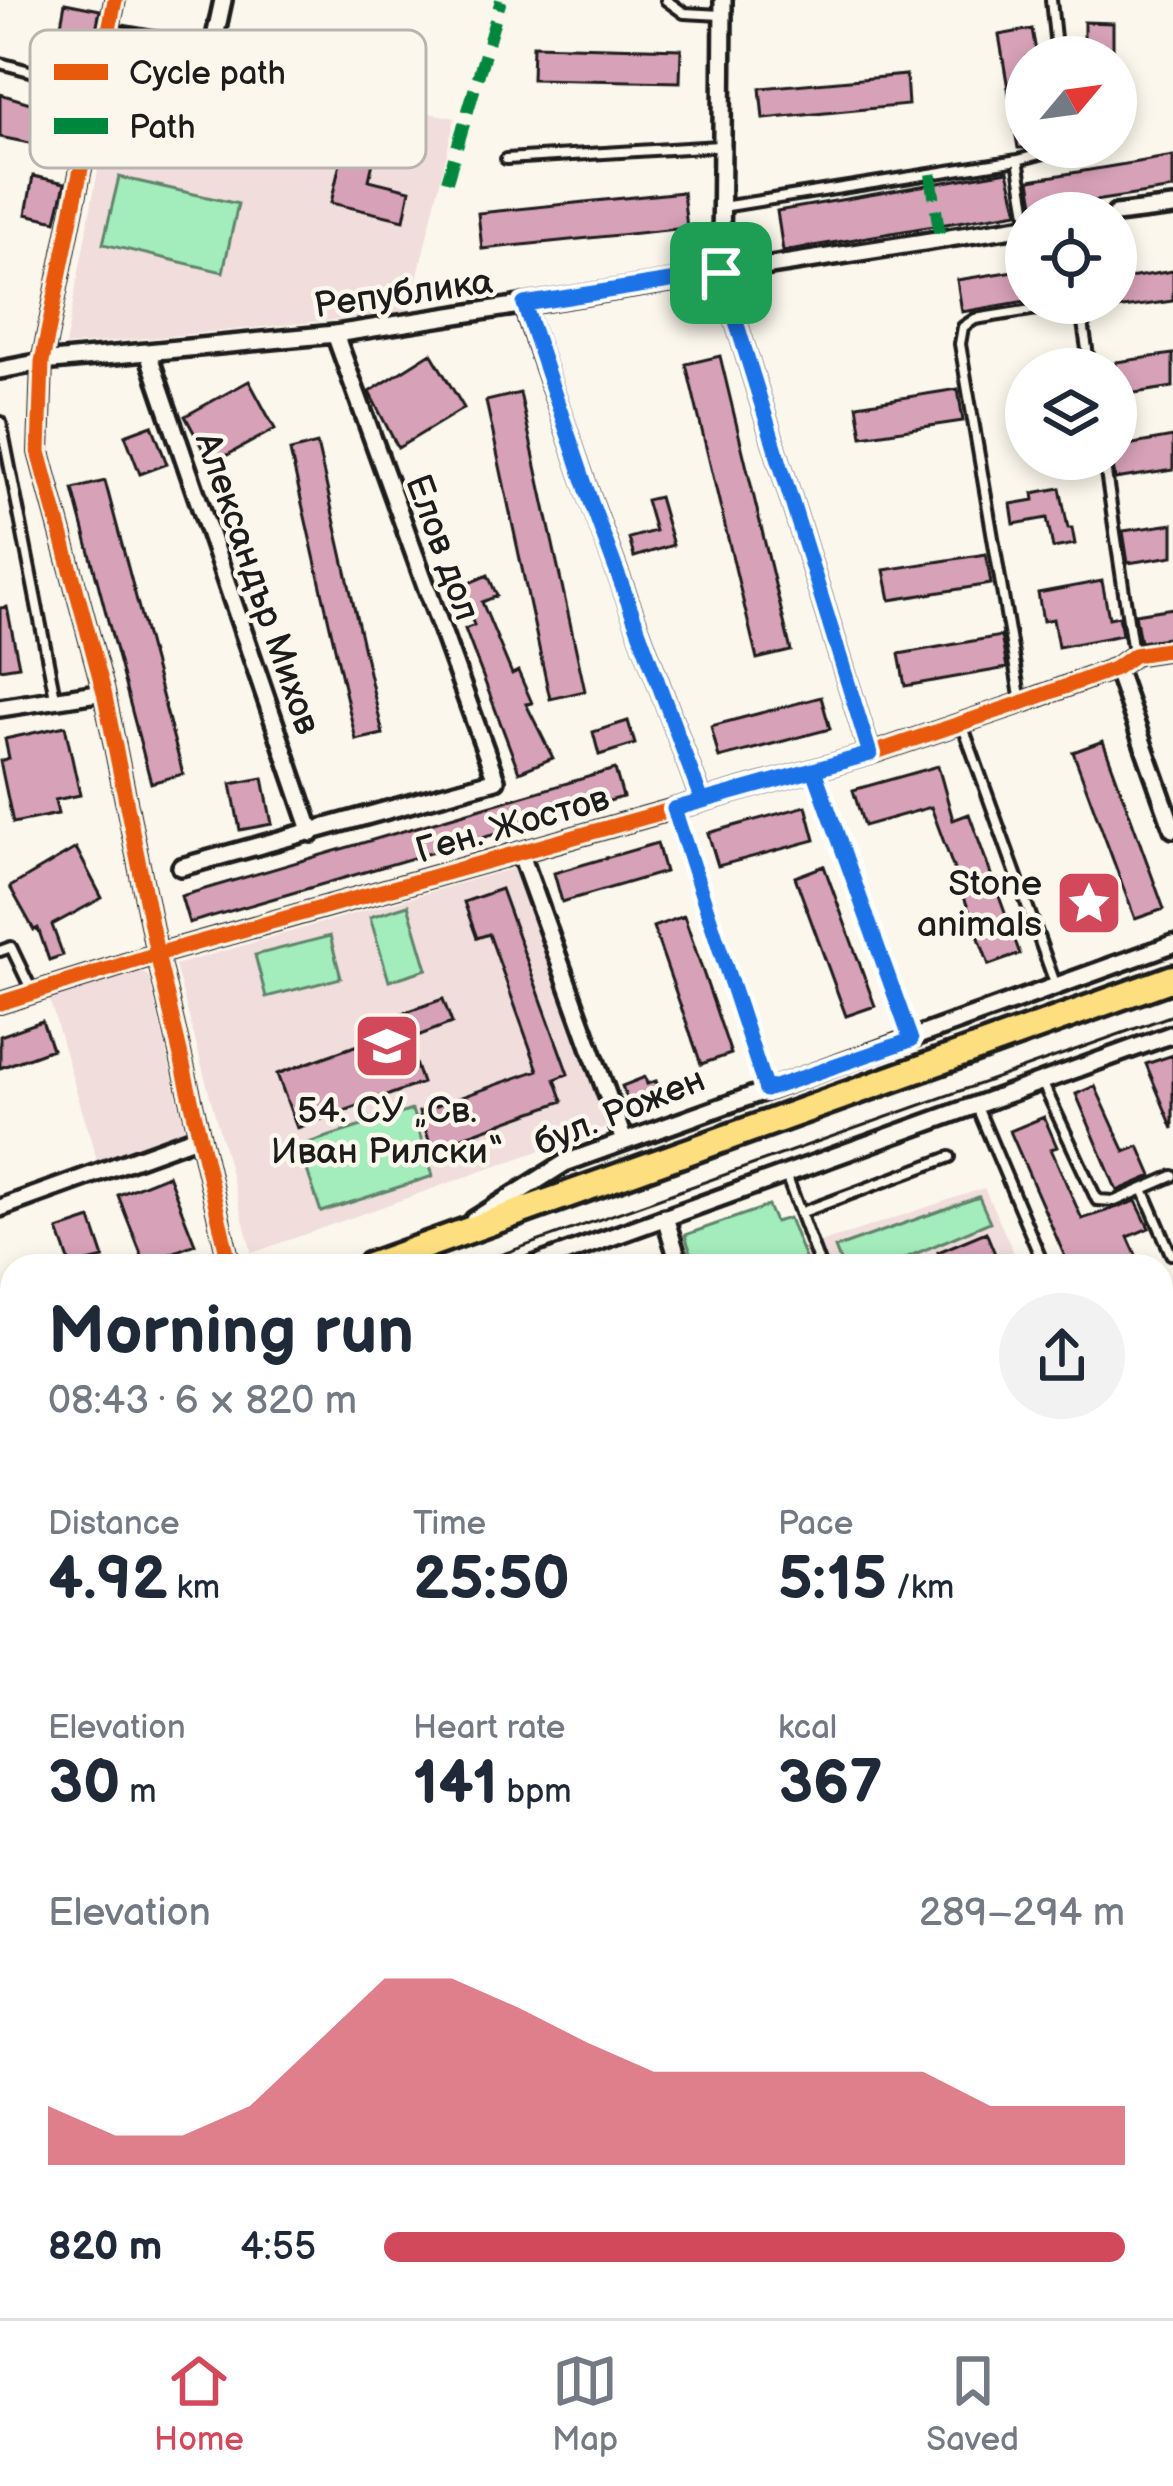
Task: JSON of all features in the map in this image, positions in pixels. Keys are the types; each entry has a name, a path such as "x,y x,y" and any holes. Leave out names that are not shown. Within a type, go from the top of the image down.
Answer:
{"main road":[{"name":"бул. Рожен","path":"404,1254 1173,978"}],"street":[{"path":"109,30 115,0"},
{"path":"217,30 224,0"},
{"path":"723,8 721,273 870,754"},
{"path":"81,168 42,362 40,452 104,692 157,954 227,1254"},
{"path":"1137,211 1173,207"},
{"name":"Република","path":"0,370 335,334 1005,229"},
{"path":"524,304 591,502 702,801"},
{"name":"Елов дол","path":"312,833 496,780 335,334"},
{"name":"Александър Михов","path":"148,353 312,833"},
{"name":"Ген. Жостов","path":"0,1003 157,954 870,754 1021,704 1116,668 1134,655 1173,649"},
{"path":"1116,668 1173,829"},
{"path":"0,708 104,692"},
{"path":"181,868 312,833"},
{"path":"520,852 624,1141"},
{"name":"бул. Рожен","path":"441,1241 565,1163 1173,944"},
{"path":"563,1254 1173,1034"},
{"path":"0,1208 199,1136"},
{"path":"665,1216 676,1254"}],"lane":[{"path":"666,0 684,14 723,8"},
{"path":"1051,0 1055,36"},
{"path":"0,63 30,71"},
{"path":"506,159 721,146"},
{"path":"720,208 1005,162"},
{"path":"1005,314 975,319 963,327 960,344 1021,704"},
{"path":"1,422 55,698"},
{"path":"1106,480 1134,655"},
{"path":"962,722 1057,988"},
{"path":"814,770 911,1040"},
{"path":"674,809 766,1090"},
{"path":"0,951 11,947 32,991"},
{"path":"1042,1082 1097,1200 1115,1202 1173,1176"},
{"path":"976,1106 1038,1254"},
{"path":"800,1213 950,1157"},
{"path":"786,1174 815,1254"},
{"path":"1143,1189 1171,1254"}],"shaded area":[{"path":"426,112 455,118 409,313 65,346 98,168 426,168"},
{"name":"54. СУ „Св. Иван Рилски“","path":"514,868 606,1127 252,1253 175,965"},
{"path":"136,967 149,977 186,1135 98,1164 49,998"},
{"path":"984,1188 1014,1254 691,1254 685,1235 768,1206 775,1222 789,1218 802,1249"}],"green space":[{"path":"119,177 238,204 223,272 103,244"},
{"path":"408,905 427,969 389,981 370,917"},
{"path":"330,936 341,978 266,997 255,955"},
{"path":"412,1110 433,1176 321,1212 299,1146"},
{"path":"979,1197 990,1222 915,1254 837,1254 835,1248"},
{"path":"768,1206 775,1222 789,1218 803,1254 691,1254 685,1235"}],"building":[{"path":"65,3 100,10 96,30 60,30"},
{"path":"1084,22 1113,23 1113,36 1084,36"},
{"path":"1032,29 1033,36 1005,36 1005,71 999,35"},
{"path":"533,45 681,49 680,82 532,79"},
{"path":"906,75 908,105 763,119 760,88"},
{"path":"0,94 30,103 30,143 0,137"},
{"path":"1173,156 1173,189 1137,194 1032,192 1030,180 1102,168 1137,168 1137,162"},
{"path":"339,168 372,168 369,180 410,190 404,220 331,203"},
{"path":"1008,171 1013,192 1005,192 1005,214 783,251 777,211"},
{"path":"33,176 65,183 56,221 26,214"},
{"path":"683,192 687,228 482,249 478,213"},
{"path":"1173,271 1173,301 1137,306 1137,277"},
{"path":"1005,272 1005,305 962,312 957,280"},
{"path":"431,353 464,408 398,448 369,392"},
{"path":"1173,354 1173,387 1137,393 1137,359"},
{"path":"720,356 791,651 757,659 686,364"},
{"path":"249,381 275,429 211,464 185,416"},
{"path":"958,389 963,421 862,436 857,405"},
{"path":"520,393 585,691 550,699 486,401"},
{"path":"152,425 167,464 140,474 125,435"},
{"path":"1173,437 1173,470 1137,476 1137,443"},
{"path":"317,444 383,734 356,740 290,451"},
{"path":"105,481 183,774 151,783 73,489"},
{"path":"1060,488 1075,544 1053,548 1047,518 1014,524 1011,504 1034,500 1033,493"},
{"path":"659,497 673,545 634,557 629,538 655,531 646,500"},
{"path":"1173,524 1173,556 1128,563 1123,531"},
{"path":"986,554 991,584 890,600 884,570"},
{"path":"488,575 497,596 482,602 512,674 518,671 532,703 526,704 553,758 519,772 465,629 474,625 459,587"},
{"path":"1102,581 1109,618 1119,616 1122,635 1058,647 1053,619 1043,621 1038,593"},
{"path":"7,607 19,666 0,669 0,608"},
{"path":"1173,608 1173,637 1140,642 1135,614"},
{"path":"1001,636 1007,668 905,686 899,654"},
{"path":"821,697 830,729 719,758 711,726"},
{"path":"628,721 635,744 599,755 593,732"},
{"path":"65,726 80,795 55,800 58,814 13,823 0,761 9,758 5,739"},
{"path":"1103,741 1164,909 1135,919 1073,752"},
{"path":"938,766 953,820 969,814 1020,954 989,965 931,807 864,826 853,790"},
{"path":"615,769 623,797 189,923 181,896"},
{"path":"263,778 272,824 240,830 231,784"},
{"path":"806,806 815,840 718,866 708,833"},
{"path":"657,843 665,872 562,902 554,873"},
{"path":"76,848 102,898 52,925 63,955 49,960 38,928 34,930 10,887"},
{"path":"824,866 875,1006 846,1016 795,877"},
{"path":"501,889 568,1074 555,1079 563,1101 432,1148 419,1112 538,1070 489,934 477,938 464,902"},
{"path":"684,916 731,1054 701,1064 653,927"},
{"path":"443,999 452,1023 407,1040 422,1083 297,1128 277,1074 380,1037 375,1023"},
{"path":"42,1021 52,1049 0,1068 0,1036"},
{"path":"1173,1055 1173,1129 1146,1064"},
{"path":"645,1077 647,1084 656,1081 664,1103 633,1114 622,1086"},
{"path":"1095,1086 1125,1152 1139,1146 1152,1176 1117,1191 1076,1094"},
{"path":"1044,1117 1057,1147 1051,1149 1082,1219 1136,1201 1149,1228 1128,1237 1136,1254 1064,1254 1010,1131"},
{"path":"168,1175 195,1244 170,1254 141,1254 118,1195"},
{"path":"91,1219 103,1254 67,1254 58,1230"},
{"path":"986,1232 995,1254 939,1254"}],"tram line":[{"path":"503,1254 1173,1015"}],"marked path":[{"path":"447,181 501,0"},
{"path":"931,174 940,238"}],"cycle path":[{"path":"109,30 115,0"},
{"path":"81,168 42,362 39,452 104,692 157,954 227,1254"},
{"path":"0,1003 157,954 870,754 1116,668 1134,655 1173,649"}],"place":[{"name":"Stone animals","path":"1089,903"},
{"name":"54. СУ „Св. Иван Рилски“","path":"387,1046"}],"route":[{"path":"721,273 524,304 591,502 702,801 814,770 911,1040 766,1090 674,809 814,770 870,754 721,273"}]}
